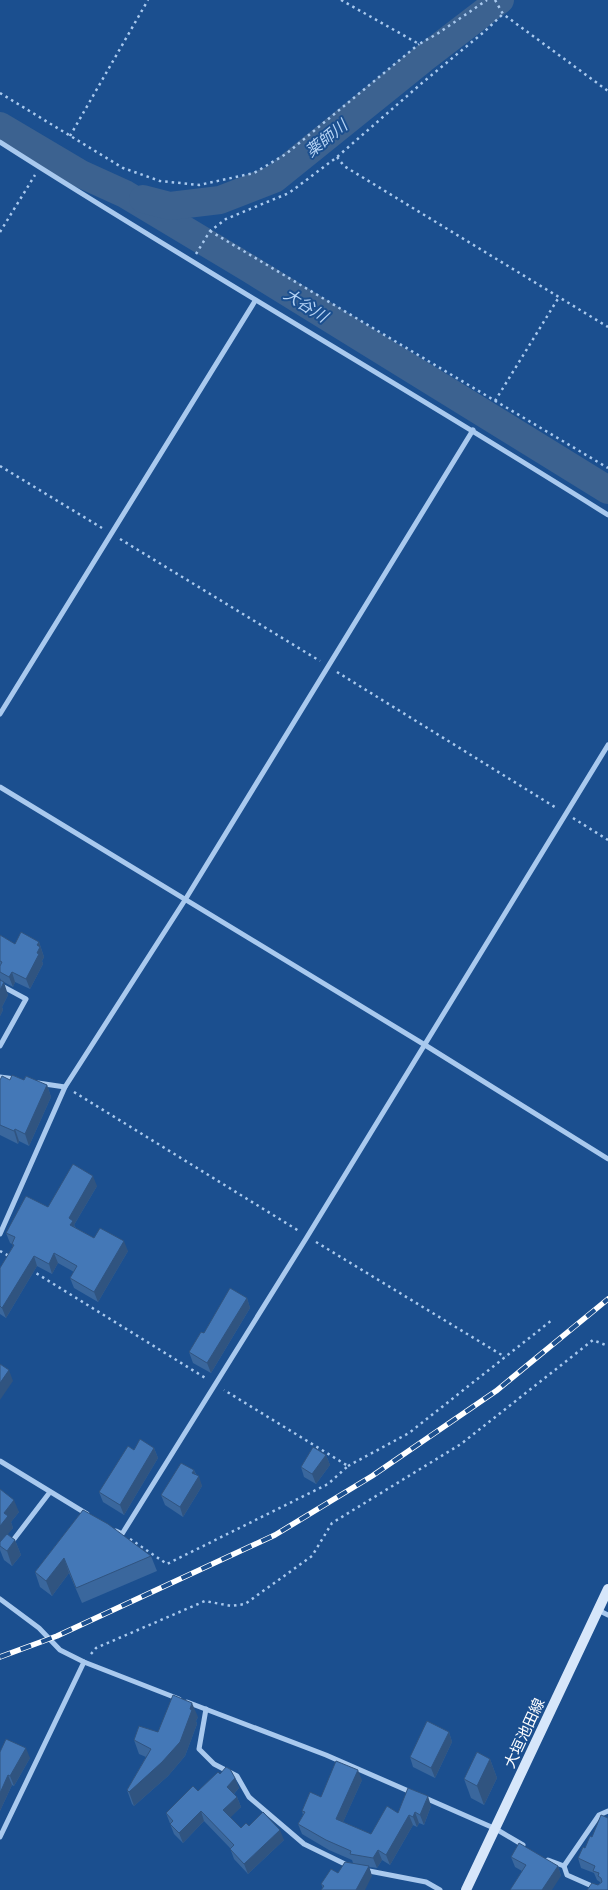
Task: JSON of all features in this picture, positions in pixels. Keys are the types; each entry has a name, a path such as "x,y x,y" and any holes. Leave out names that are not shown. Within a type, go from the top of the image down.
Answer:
{"main road":[{"name":"大垣池田線","path":"466,1890 608,1589"}],"street":[{"path":"0,142 255,301 473,430 608,515"},
{"path":"192,261 196,255"},
{"path":"0,714 255,301"},
{"path":"0,1234 65,1087 185,900 473,430"},
{"path":"114,1529 122,1534 307,1237 608,745"},
{"path":"0,787 425,1045 608,1159"},
{"path":"0,985 26,999 0,1046"},
{"path":"0,1077 18,1080"},
{"path":"35,1083 65,1087"},
{"path":"0,1461 90,1515"},
{"path":"6,1550 50,1492"},
{"path":"0,1599 39,1628 60,1650 84,1662 326,1755 496,1829 528,1848"},
{"path":"598,1610 608,1615"},
{"path":"0,1836 84,1662"},
{"path":"206,1709 199,1749 214,1764 237,1776 249,1796 304,1844 351,1868"},
{"path":"564,1866 599,1815 608,1811"},
{"path":"544,1858 552,1863 564,1866"},
{"path":"564,1866 567,1875 601,1890"},
{"path":"360,1869 426,1882 440,1890"}],"path":[{"path":"70,136 148,0"},
{"path":"341,0 419,44"},
{"path":"0,93 123,168 160,181 200,185 254,173 286,154 419,44 487,0"},
{"path":"495,0 503,14 608,92"},
{"path":"196,255 210,230 226,219 289,194 337,157 503,14"},
{"path":"337,157 344,166 608,327"},
{"path":"0,232 40,168"},
{"path":"210,230 608,468"},
{"path":"495,401 559,297"},
{"path":"0,466 328,666 608,840"},
{"path":"65,1087 505,1357"},
{"path":"348,1466 409,1433 552,1320"},
{"path":"84,1662 96,1648 205,1601 230,1606 245,1604 312,1556 332,1523 461,1444 593,1340 608,1346"}],"building":[{"path":"21,932 39,942 37,945 40,947 37,953 39,954 26,979 12,972 9,977 0,972 2,962 0,961 0,935 15,944"},
{"path":"0,980 4,982 0,990"},
{"path":"12,1075 24,1080 26,1076 47,1085 25,1134 0,1125 0,1080 2,1076 10,1080"},
{"path":"73,1164 93,1176 69,1218 73,1221 70,1225 94,1238 100,1228 124,1241 94,1292 70,1278 77,1266 54,1253 49,1264 34,1256 2,1308 0,1306 0,1268 14,1245 12,1244 15,1237 6,1233 26,1196 48,1207"},
{"path":"230,1288 247,1298 207,1363 189,1352 201,1332 204,1333"},
{"path":"0,1364 9,1370 0,1383"},
{"path":"140,1439 154,1448 120,1505 99,1492 128,1446 134,1450"},
{"path":"313,1447 326,1455 312,1474 301,1467"},
{"path":"181,1463 194,1470 192,1473 199,1476 180,1507 161,1495"},
{"path":"0,1489 14,1500 4,1513 8,1516 0,1526"},
{"path":"83,1510 108,1524 151,1556 76,1588 64,1558 46,1581 35,1572"},
{"path":"7,1534 15,1540 7,1551 0,1546 0,1542"},
{"path":"173,1695 192,1703 190,1709 192,1710 180,1742 162,1762 129,1792 127,1790 151,1749 134,1740 139,1726 158,1732"},
{"path":"427,1721 449,1732 431,1768 410,1757"},
{"path":"6,1739 26,1748 10,1776 8,1775 0,1793 0,1752"},
{"path":"477,1752 490,1759 477,1786 464,1779"},
{"path":"336,1761 358,1770 336,1819 371,1834 387,1806 398,1813 408,1788 428,1796 420,1815 415,1812 413,1817 409,1815 386,1855 378,1850 373,1858 350,1854 351,1851 326,1840 298,1824 305,1812 302,1811 310,1792 321,1797"},
{"path":"226,1767 230,1769 235,1778 227,1787 237,1797 223,1810 241,1828 246,1823 249,1826 263,1812 280,1830 244,1864 230,1849 234,1845 201,1811 179,1833 170,1824 173,1821 166,1813 193,1786 198,1791"},
{"path":"601,1815 608,1818 608,1890 587,1890 592,1883 598,1885 602,1882 601,1878 598,1876 599,1873 593,1871 595,1866 578,1858 590,1836 592,1837"},
{"path":"519,1843 558,1866 542,1890 510,1890 526,1865 511,1857"},
{"path":"345,1862 369,1866 356,1890 321,1890 324,1886 321,1884 331,1869 338,1873"}],"waterway":[{"name":"薬師川","path":"143,199 170,206 220,200 274,179 423,59 500,0"},
{"name":"大谷川","path":"0,126 81,174 125,194 608,490"}],"railway":[{"path":"0,1657 57,1636 275,1535 372,1476 496,1391 608,1299"}]}
